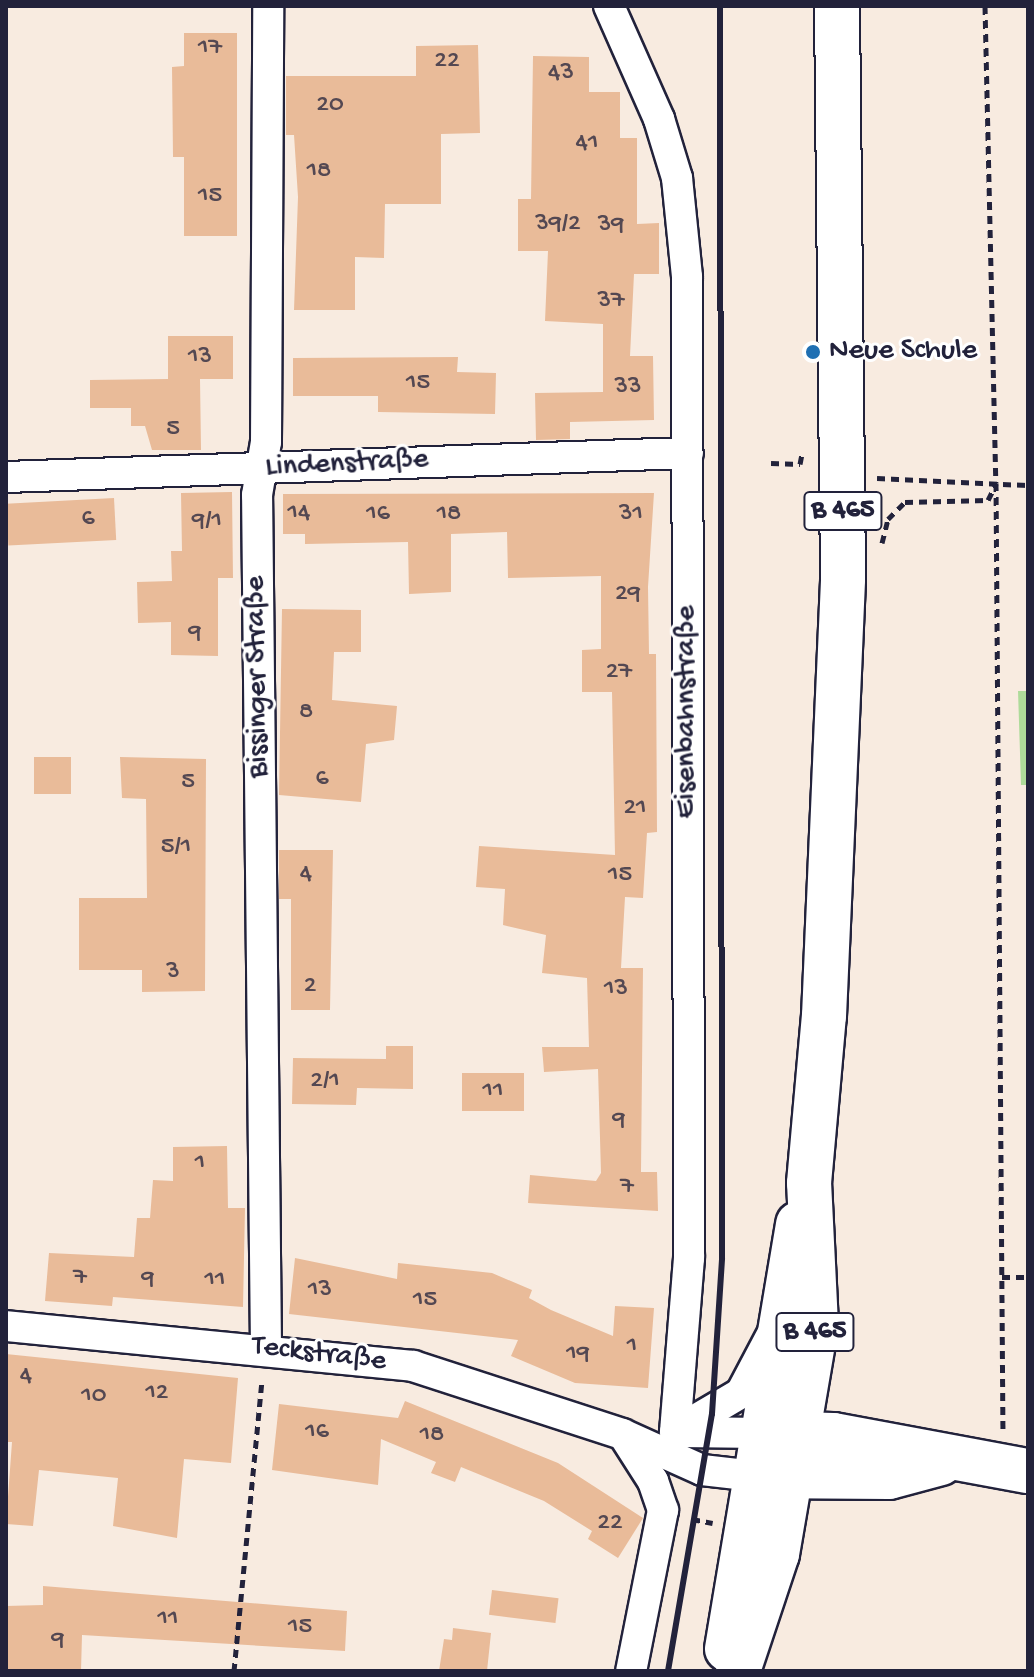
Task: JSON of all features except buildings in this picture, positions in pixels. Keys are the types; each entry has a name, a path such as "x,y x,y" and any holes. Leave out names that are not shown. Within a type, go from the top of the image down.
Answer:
{"main road":[{"name":"B 465","path":"780,1434 778,1324 809,1183 826,985 843,579 837,6"},
{"name":"B 465","path":"726,1671 780,1434 816,1325 809,1183"},
{"name":"Teckstraße","path":"780,1434 1016,1468"},
{"name":"Teckstraße","path":"772,1478 889,1477 951,1461"},
{"name":"B 465","path":"738,1671 777,1554 772,1478"}],"street":[{"name":"Bissinger Straße","path":"266,1348 261,469 268,6"},
{"name":"Eisenbahnstraße","path":"609,6 659,119 677,178 687,277 689,1258 675,1432"},
{"name":"Lindenstraße","path":"6,477 261,469 291,463 688,453"},
{"path":"675,1432 741,1393 778,1324"},
{"name":"Teckstraße","path":"6,1326 266,1348 458,1376 622,1434 702,1470 772,1478"},
{"path":"622,1434 653,1481 663,1510 631,1671"},
{"name":"Teckstraße","path":"622,1434 780,1434"}],"path":[{"path":"985,6 996,483 1002,1277 1016,1468"},
{"path":"771,463 800,464"},
{"path":"876,478 1028,485"},
{"path":"878,559 888,519 905,502 988,500 996,483"},
{"path":"1002,1277 1028,1277"},
{"path":"234,1671 266,1348"}],"green space":[{"path":"1018,691 1028,691 1028,785 1021,785"},
{"path":"1026,837 1028,837 1027,1268"}],"railway":[{"path":"668,1671 712,1414 722,1258 720,6"}],"place":[{"name":"Neue Schule","path":"813,352"}]}
